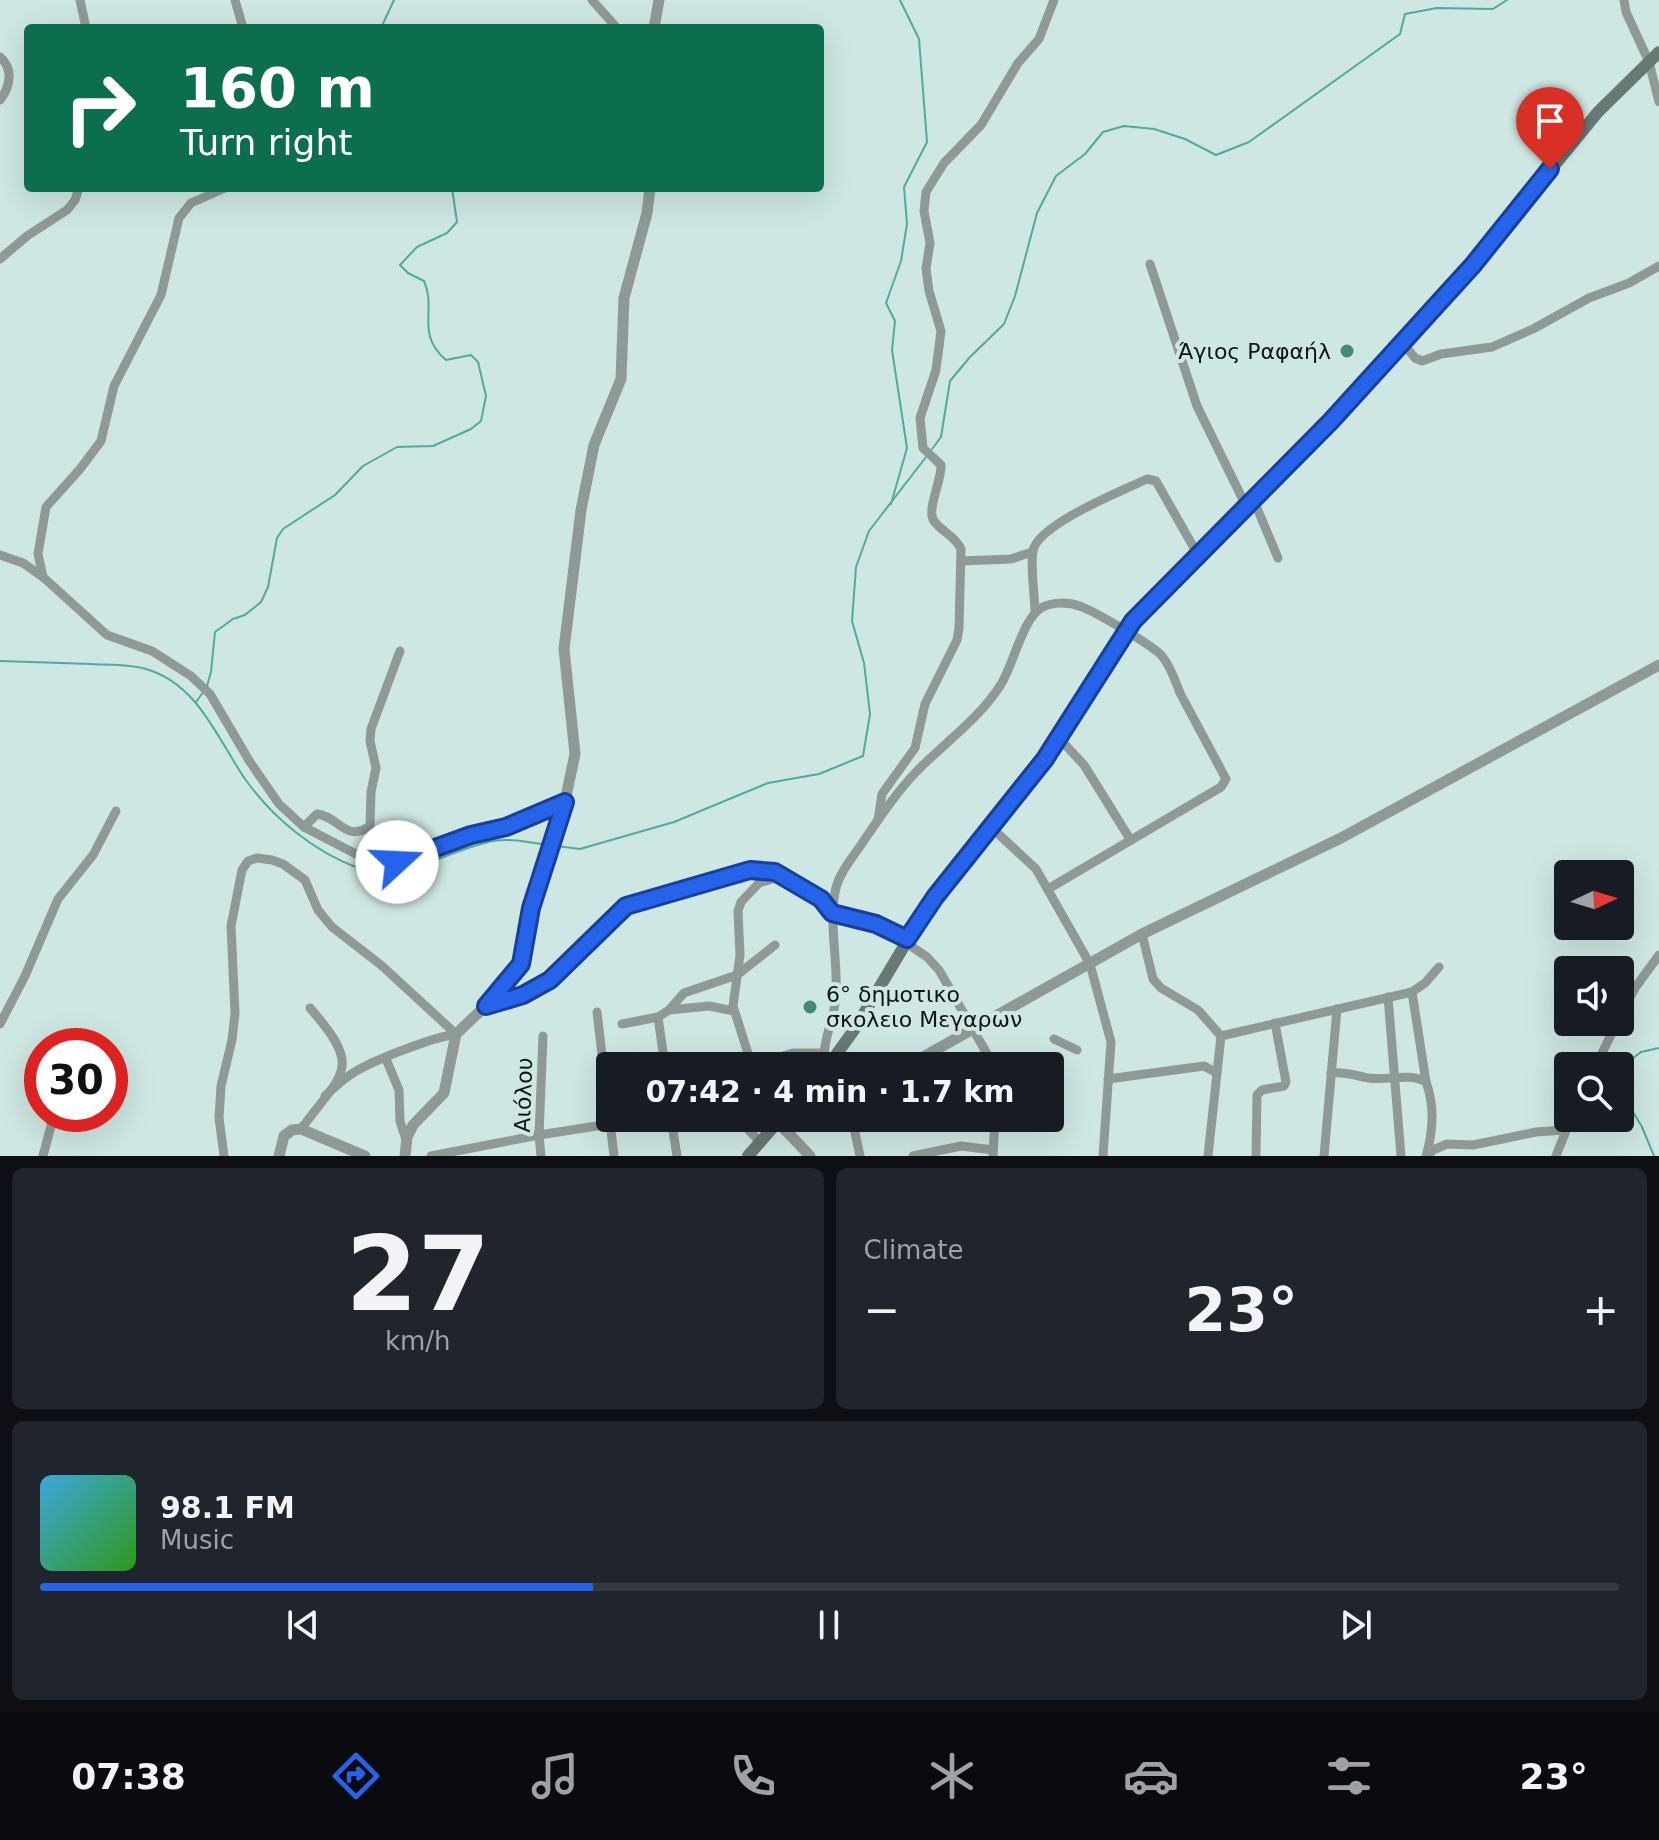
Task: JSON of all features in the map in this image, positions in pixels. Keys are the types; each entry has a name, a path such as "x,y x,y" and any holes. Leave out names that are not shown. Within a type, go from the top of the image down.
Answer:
{"main road":[{"path":"835,1052 854,1030 906,940 935,897 992,828 1059,738 1146,606 1250,504 1402,342 1481,256 1582,131 1659,52"},
{"path":"748,1156 772,1132"}],"street":[{"path":"80,0 85,24"},
{"path":"235,0 242,24"},
{"path":"592,0 613,24"},
{"path":"655,24 659,0"},
{"path":"878,820 882,794 915,748 923,709 957,640 961,561 957,541 933,520 931,511 941,477 941,465 923,448 922,443 921,413 936,370 941,331 929,291 926,268 930,243 924,201 932,180 981,125 1018,63 1039,39 1054,0"},
{"path":"1624,0 1635,35 1649,62 1659,102"},
{"path":"0,57 7,63 9,84 0,100"},
{"path":"0,259 27,236 67,210 78,192"},
{"path":"43,577 38,554 44,512 101,441 114,386 161,295 179,218 191,203 216,192"},
{"path":"325,1096 351,1074 443,1036 456,1034 486,1006 521,964 531,908 561,820 575,754 564,649 581,510 594,445 621,379 624,298 650,192"},
{"path":"1150,264 1197,406 1278,558"},
{"path":"1402,342 1415,358 1422,361 1441,354 1489,349 1659,266"},
{"path":"827,1052 836,994 832,913 835,888 878,820 913,775 963,731 1002,684 1035,613 1032,552 1040,538 1054,526 1147,479 1156,481 1198,555"},
{"path":"961,561 1011,559 1032,552"},
{"path":"0,555 23,563 43,577 107,635 162,656 206,689 279,804 304,827 356,854 378,862 397,862 471,835 506,827 565,802"},
{"path":"1035,613 1048,605 1076,605 1146,643 1164,657 1226,779 1221,787 1048,889"},
{"path":"304,827 311,817 321,814 351,832 370,826 371,792 376,768 371,751 371,729 400,651"},
{"path":"932,1052 1142,934 1341,838 1659,665"},
{"path":"1059,738 1084,765 1130,839"},
{"path":"0,1024 25,976 58,899 93,855 116,811"},
{"path":"992,828 1028,860 1090,964 1111,1042 1103,1156"},
{"path":"224,1156 220,1132 221,1092 235,1013 231,926 242,870 248,861 257,858 272,860 305,880 318,910 332,927 381,965 456,1034"},
{"path":"486,1006 523,995 550,980 626,906 750,870 775,872 821,899 832,913 876,924 906,940 933,962 986,1052"},
{"path":"747,1052 734,1011 733,997 740,945 738,911 741,902 759,883 782,876"},
{"path":"1142,934 1153,979 1161,988 1198,1010 1221,1036 1208,1156"},
{"path":"622,1024 658,1017 684,993 737,975 775,945"},
{"path":"1634,990 1659,955"},
{"path":"1221,1036 1412,992 1439,967"},
{"path":"1412,992 1430,1091 1433,1125 1427,1156"},
{"path":"1388,997 1401,1156"},
{"path":"669,1010 709,1006 734,1011"},
{"path":"301,1129 337,1081 344,1063 342,1050 334,1036 310,1008"},
{"path":"1324,1156 1337,1009"},
{"path":"597,1012 602,1052"},
{"path":"658,1017 663,1052"},
{"path":"1256,1156 1257,1095 1262,1090 1284,1086 1286,1082 1275,1023"},
{"path":"405,1156 413,1125 444,1093 456,1034"},
{"name":"Αιόλου","path":"541,1156 543,1036"},
{"path":"1054,1039 1077,1050"},
{"path":"386,1059 399,1090 400,1121 407,1143"},
{"path":"1108,1079 1204,1066 1217,1073"},
{"path":"1331,1073 1348,1072 1375,1079 1409,1076 1426,1082"},
{"path":"431,1156 596,1127"},
{"path":"279,1156 287,1132 301,1129 365,1156"},
{"path":"1427,1156 1447,1144 1473,1145 1554,1131"},
{"path":"43,1156 49,1132"},
{"path":"612,1132 614,1156"},
{"path":"673,1132 677,1156"},
{"path":"750,1132 760,1142"},
{"path":"789,1132 810,1156"},
{"path":"855,1132 860,1156"},
{"path":"913,1156 961,1146 993,1153 994,1132"},
{"path":"1556,1156 1564,1132"}],"waterway":[{"path":"383,24 394,0"},
{"path":"891,504 907,448 892,350 895,321 886,303 901,261 907,224 904,187 927,142 919,39 900,0"},
{"path":"932,449 941,437 950,381 1004,324 1015,296 1037,213 1056,176 1085,154 1103,132 1124,126 1154,129 1185,139 1216,155 1249,142 1400,34 1405,14 1437,8 1493,9 1507,0"},
{"path":"207,686 215,632 261,602 268,587 277,538 283,529 335,495 363,466 397,447 433,446 471,429 481,421 486,396 478,362 471,355 446,360 437,350 429,331 429,302 424,281 400,265 417,247 447,233 457,222 453,192"},
{"path":"557,846 580,849 674,822 768,783 819,774 863,756 870,714 864,663 852,621 856,567 869,531 926,457"},
{"path":"0,661 126,665 164,676 193,700 245,779 281,820 310,843 358,868 375,872 409,869 493,841 513,840 547,845"},
{"path":"196,702 204,691"},
{"path":"1634,1057 1641,1052 1659,1048"},
{"path":"1634,1114 1654,1156"}],"place":[{"name":"Άγιος Ραφαήλ","path":"1347,351"},
{"name":"6° δημοτικο σκολειο Μεγαρων","path":"810,1007"}],"route":[{"path":"397,862 471,835 506,827 565,802 531,908 521,964 486,1006 523,995 550,980 626,906 750,870 775,872 821,899 832,913 892,929 907,939 935,897 1045,759 1133,621 1331,421 1473,265 1550,169"}]}
